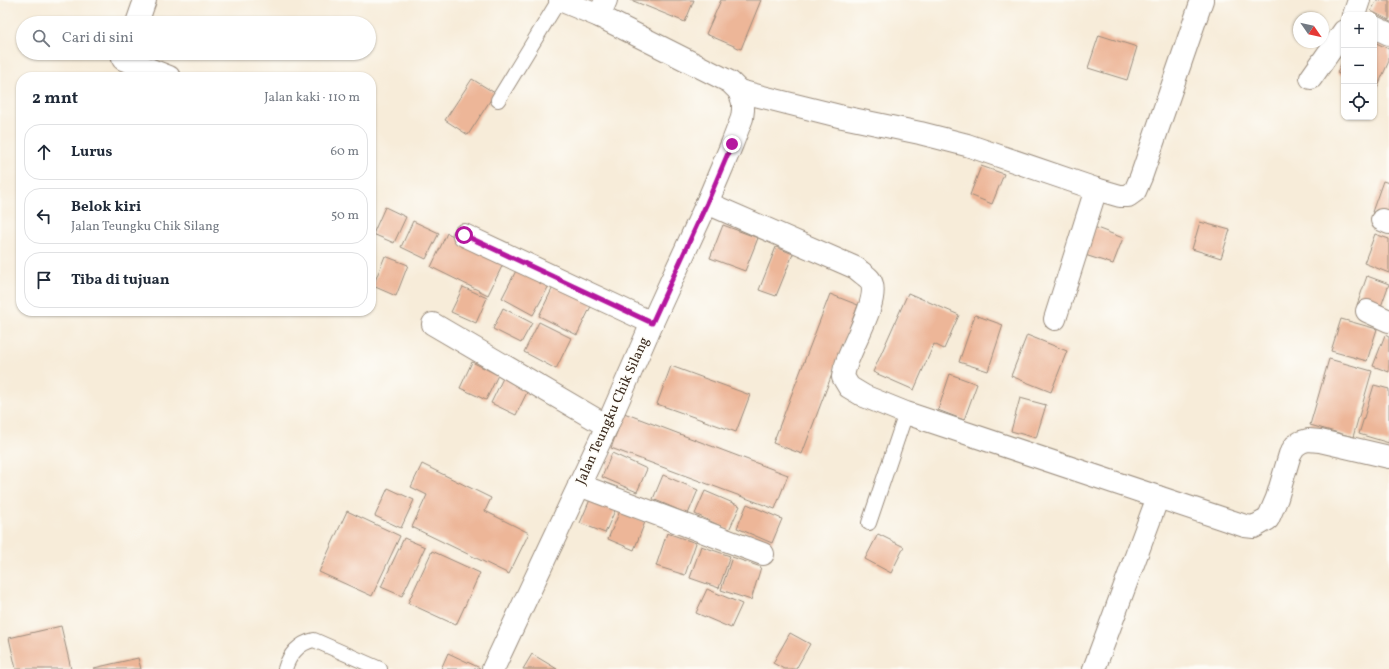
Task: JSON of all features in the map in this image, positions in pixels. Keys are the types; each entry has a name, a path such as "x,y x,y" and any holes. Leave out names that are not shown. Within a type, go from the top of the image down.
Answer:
{"street":[{"path":"139,16 145,0"},
{"path":"560,0 602,8 730,82 738,91 967,145 1120,196 1128,196 1135,191 1141,177 1202,0"},
{"path":"1355,12 1359,0"},
{"path":"1377,28 1389,34"},
{"path":"1311,78 1341,35"},
{"path":"122,63 152,72"},
{"name":"Jalan Teungku Chik Silang","path":"493,669 607,426 707,203 742,118 743,102 738,91"},
{"path":"1054,319 1096,189"},
{"path":"707,203 856,268 870,280 873,288 867,315 846,364 843,377 849,387 864,396 906,413 1245,526 1254,527 1268,519 1277,498 1290,454 1295,446 1301,442 1308,440 1320,441 1389,456"},
{"path":"464,235 652,323"},
{"path":"1368,311 1389,321"},
{"path":"433,324 607,426"},
{"path":"579,485 763,554"},
{"path":"1094,669 1158,497"}],"lane":[{"path":"498,100 560,0"},
{"path":"869,523 906,413"},
{"path":"285,669 289,658 301,646 307,641 314,640 380,669"}],"building":[{"path":"631,0 694,0 685,22"},
{"path":"721,0 761,0 741,49 706,34"},
{"path":"1377,0 1389,0 1389,20 1377,14 1377,12 1371,11"},
{"path":"1099,35 1137,47 1127,80 1088,68"},
{"path":"1377,43 1389,49 1389,61 1377,88"},
{"path":"1341,64 1341,75 1337,73"},
{"path":"472,79 495,93 468,135 445,120"},
{"path":"981,166 1004,174 992,204 970,195"},
{"path":"1383,181 1389,183 1389,218 1372,212"},
{"path":"385,207 406,217 394,243 376,235 376,227"},
{"path":"413,221 439,233 426,259 401,247"},
{"path":"1200,222 1230,230 1221,258 1192,249"},
{"path":"723,225 758,238 745,271 710,258"},
{"path":"1094,227 1123,238 1113,264 1085,255"},
{"path":"447,233 505,260 488,295 431,267"},
{"path":"1375,234 1389,239 1389,273 1364,263"},
{"path":"776,247 793,254 776,296 759,290"},
{"path":"385,256 408,265 396,296 376,287 376,278"},
{"path":"520,263 552,280 533,315 502,298"},
{"path":"1367,276 1389,284 1379,312 1357,305"},
{"path":"556,281 594,300 577,335 539,316"},
{"path":"463,287 487,298 476,323 451,312"},
{"path":"908,293 959,315 944,349 934,344 914,390 873,372"},
{"path":"830,294 858,305 802,454 773,443"},
{"path":"503,308 532,323 521,343 493,329"},
{"path":"975,315 1003,325 988,371 959,362"},
{"path":"1341,319 1377,329 1367,361 1331,351"},
{"path":"539,322 571,338 556,369 524,352"},
{"path":"1027,335 1067,351 1051,392 1011,376"},
{"path":"1385,335 1389,337 1389,372 1373,366"},
{"path":"1329,359 1372,371 1353,437 1310,425"},
{"path":"472,362 498,375 486,400 460,388"},
{"path":"671,366 750,395 736,432 657,404"},
{"path":"505,374 530,386 516,415 491,403"},
{"path":"950,374 977,384 964,420 938,410"},
{"path":"1374,385 1389,389 1389,443 1359,434"},
{"path":"1020,398 1046,405 1036,438 1011,431"},
{"path":"624,413 788,475 775,509 611,448"},
{"path":"612,453 647,469 637,492 602,477"},
{"path":"422,464 491,498 485,511 529,533 509,574 412,527 427,495 411,487"},
{"path":"663,475 698,490 688,514 653,499"},
{"path":"388,488 414,500 401,528 375,516"},
{"path":"705,491 740,506 729,530 695,514"},
{"path":"592,495 617,506 605,533 580,523"},
{"path":"747,504 782,519 772,543 737,528"},
{"path":"347,511 400,536 372,596 319,572"},
{"path":"620,511 645,522 634,550 608,539"},
{"path":"667,533 696,543 685,575 656,566"},
{"path":"878,534 904,547 891,573 865,559"},
{"path":"404,538 425,547 402,596 381,587"},
{"path":"701,546 730,556 719,588 690,578"},
{"path":"432,551 480,573 456,625 408,603"},
{"path":"732,557 761,567 751,600 721,590"},
{"path":"707,589 742,604 731,628 696,613"},
{"path":"61,626 71,669 16,669 9,638"},
{"path":"790,633 810,644 796,669 784,669 773,663"},
{"path":"448,653 480,668 441,669"},
{"path":"532,654 557,669 523,669"},
{"path":"138,658 141,669 94,669 94,668"}],"route":[{"path":"464,235 652,323 707,203 732,144"}]}
